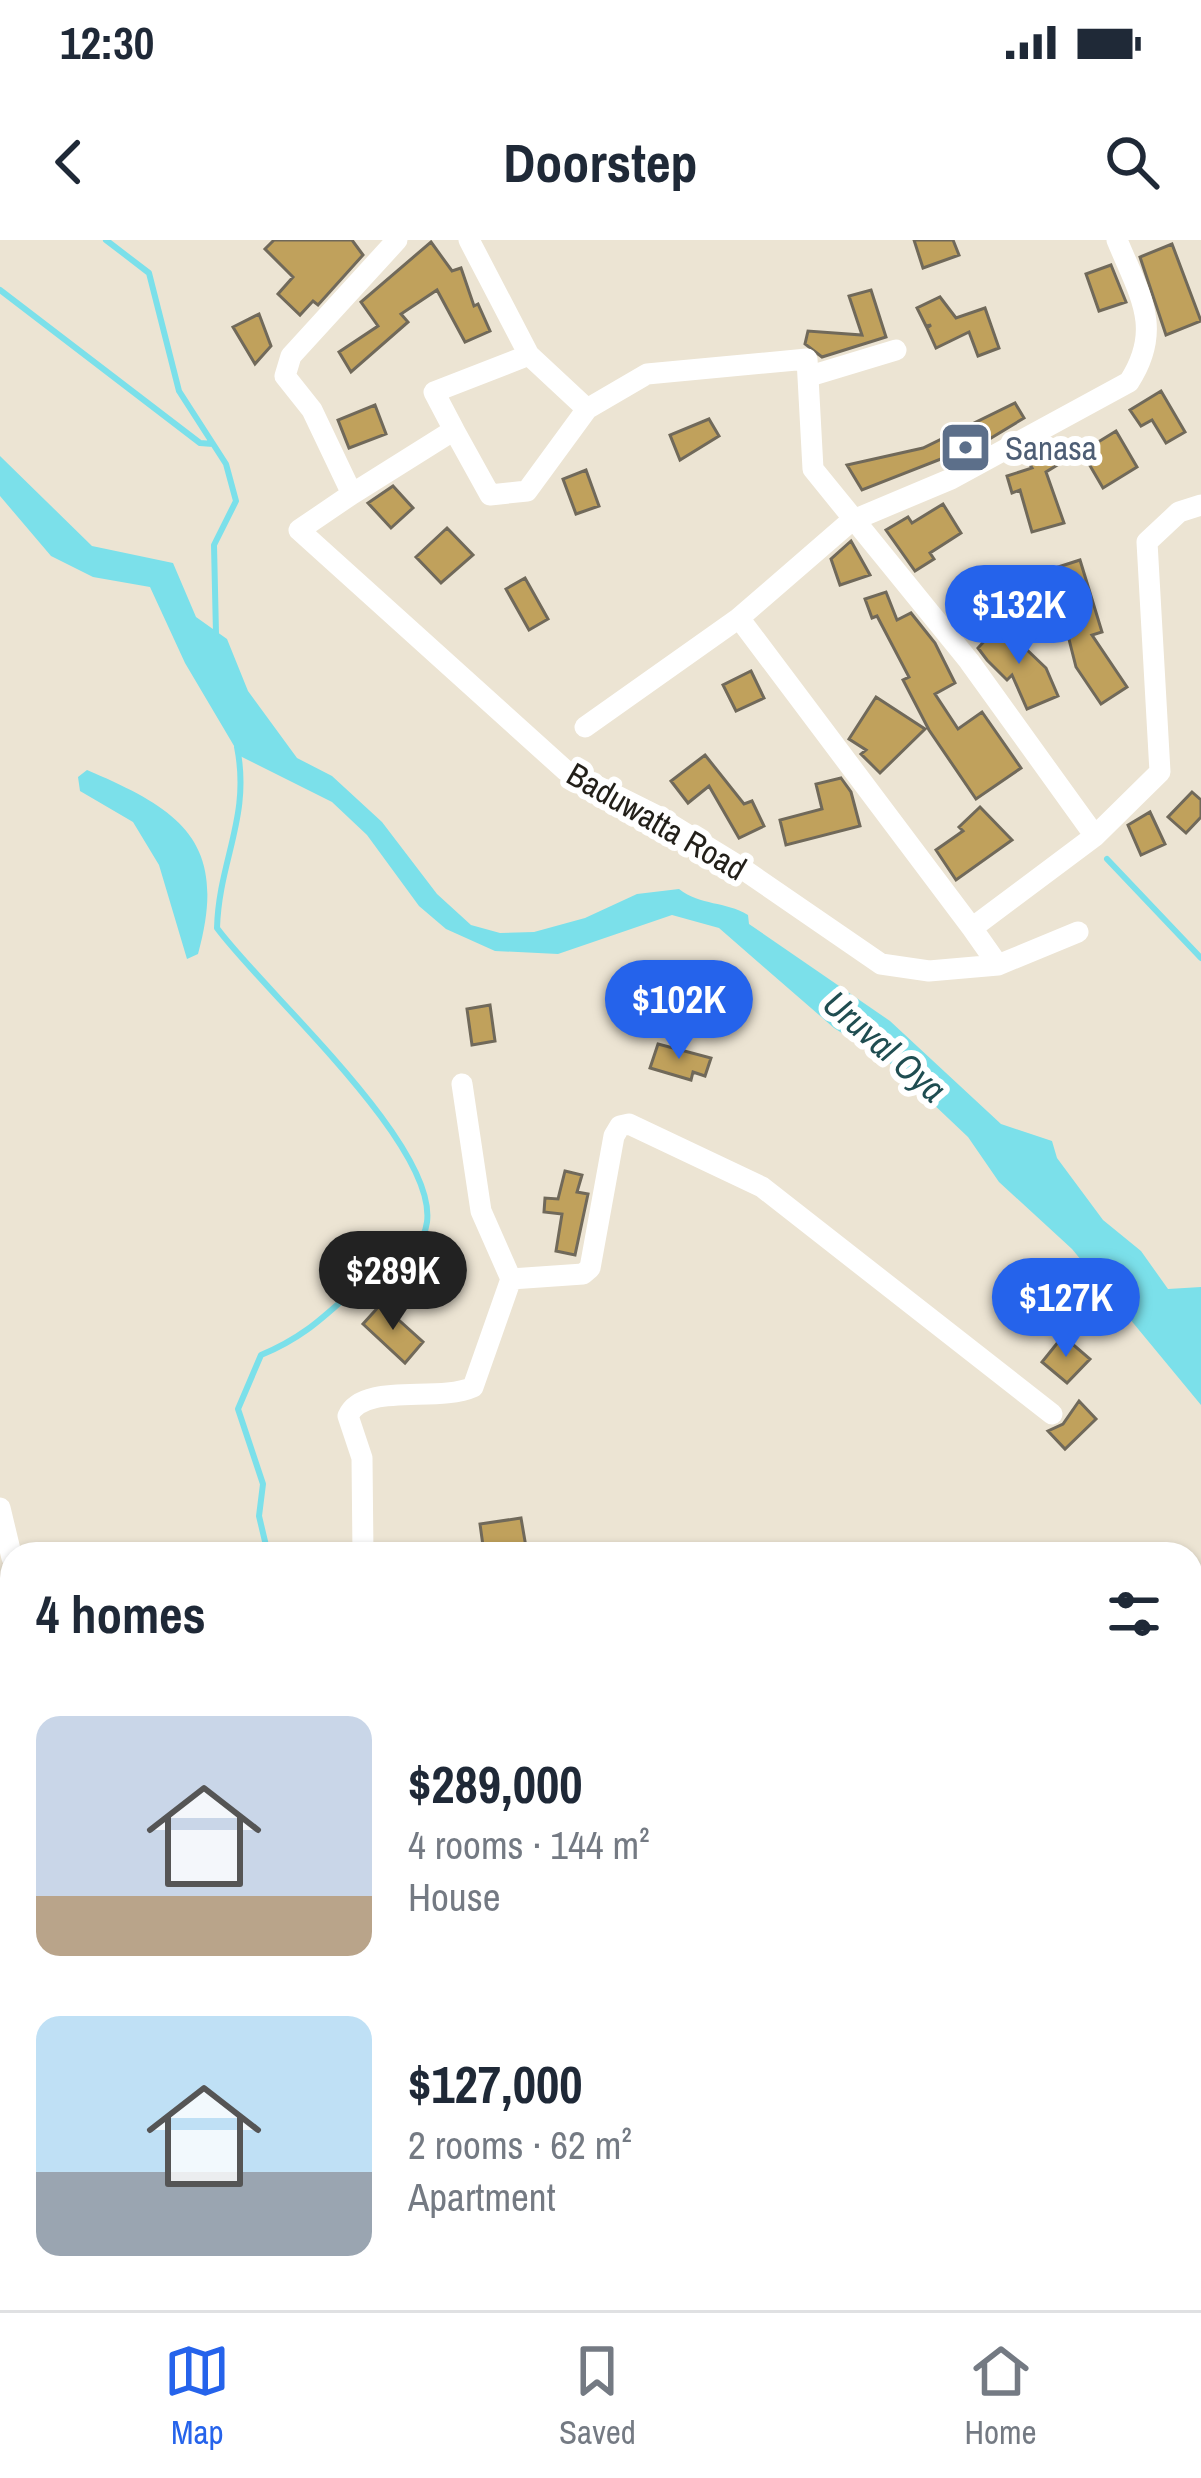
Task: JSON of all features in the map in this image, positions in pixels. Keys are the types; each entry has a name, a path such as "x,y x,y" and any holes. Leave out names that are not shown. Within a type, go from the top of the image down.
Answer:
{"street":[{"path":"397,240 291,356 285,376 312,410 352,494 454,430"},
{"path":"470,240 529,355 587,409"},
{"name":"Baduwatta Road","path":"585,727 739,618 855,524 951,479 1130,382 1147,354 1147,313 1117,240"},
{"path":"810,376 896,350"},
{"path":"529,355 434,392 490,495 527,491 587,409 647,374 807,359 813,469 969,661 1095,836"},
{"name":"Baduwatta Road","path":"352,494 298,530 565,770 717,853 880,964 929,971 998,965 1078,932"},
{"path":"972,928 1095,836 1160,772 1147,542 1178,512 1201,505"},
{"path":"739,618 998,965"},
{"path":"363,1542 362,1458 348,1416 353,1404 367,1396 453,1396 473,1387 511,1279 481,1211 462,1084"},
{"path":"511,1279 583,1274 590,1268 614,1136 620,1126 629,1124 762,1187 1052,1414"},
{"path":"0,1508 8,1542"}],"water":[{"path":"0,456 92,546 173,563 196,617 227,639 248,691 297,758 332,776 382,822 437,894 471,925 500,933 534,932 585,918 637,894 679,889 739,911 748,915 749,924 890,1021 1001,1124 1052,1141 1057,1158 1103,1220 1141,1251 1168,1289 1201,1287 1201,1405 1072,1249 999,1182 968,1137 891,1064 834,1028 719,928 672,915 558,954 495,951 446,929 419,906 367,835 332,802 240,756 185,663 150,587 93,577 51,556 0,496"},
{"path":"87,770 148,800 189,835 201,857 207,884 198,954 187,959 159,865 133,822 80,791 78,777"}],"building":[{"path":"274,240 352,240 363,255 318,305 313,301 300,315 278,294 293,277 265,249"},
{"path":"914,240 953,240 959,255 923,268"},
{"path":"431,242 452,271 461,268 474,306 478,304 490,331 465,342 437,290 401,314 408,322 351,372 339,352 378,326 361,302"},
{"path":"1172,244 1201,321 1166,335 1140,257"},
{"path":"1111,265 1126,302 1099,311 1086,274"},
{"path":"871,290 886,337 822,357 805,344 808,331 862,335 849,296"},
{"path":"940,297 956,318 985,308 999,348 978,356 969,332 936,348 927,328 931,325 926,326 917,308"},
{"path":"259,314 271,346 255,364 233,327"},
{"path":"1161,391 1185,432 1166,443 1152,420 1141,426 1130,410"},
{"path":"1015,403 1024,418 953,461 951,455 862,490 847,465 923,448"},
{"path":"375,405 386,434 349,448 338,420"},
{"path":"709,419 719,436 680,460 670,435"},
{"path":"1116,431 1137,467 1103,488 1082,452"},
{"path":"1063,443 1072,456 1046,472 1064,523 1032,532 1020,490 1012,493 1007,476 1032,468 1027,460"},
{"path":"586,470 599,506 576,514 563,479"},
{"path":"393,486 413,508 391,528 368,503"},
{"path":"943,504 961,533 930,553 934,559 915,571 886,530 908,517 912,523"},
{"path":"447,528 473,555 441,583 416,557"},
{"path":"851,541 870,575 840,585 831,559"},
{"path":"1080,560 1102,632 1092,635 1127,687 1101,704 1076,667 1059,600 1036,607 1021,579"},
{"path":"525,578 548,619 529,630 506,589"},
{"path":"886,592 897,620 911,613 935,643 955,683 935,694 958,729 982,712 1021,768 976,799 929,730 903,680 909,677 877,616 872,618 865,599"},
{"path":"1000,624 1046,668 1058,696 1027,709 1012,675 1007,680 987,660 978,648"},
{"path":"751,671 764,698 736,711 723,685"},
{"path":"876,697 925,729 880,773 861,754 866,750 849,739"},
{"path":"705,755 744,804 752,801 764,826 739,838 709,786 688,803 671,781"},
{"path":"841,778 851,792 860,826 786,845 780,820 822,809 816,784"},
{"path":"1192,792 1201,800 1201,817 1186,833 1168,817"},
{"path":"980,807 1012,840 956,880 936,850 963,831 959,827"},
{"path":"1150,812 1165,844 1141,855 1128,825"},
{"path":"490,1005 495,1041 472,1045 467,1009"},
{"path":"658,1044 711,1058 705,1076 693,1072 691,1080 650,1068"},
{"path":"565,1171 582,1175 577,1192 588,1194 575,1255 556,1251 562,1214 544,1212 545,1198 558,1199"},
{"path":"381,1304 423,1342 405,1363 363,1324"},
{"path":"1063,1336 1090,1359 1067,1383 1042,1362"},
{"path":"1079,1401 1096,1419 1065,1449 1048,1431 1063,1424"},
{"path":"521,1518 525,1542 482,1542 480,1524"}],"waterway":[{"name":"Uruval Oya","path":"106,240 149,273 179,391 226,464 236,501 214,545 216,634"},
{"path":"0,290 200,443 213,444"},
{"name":"Uruval Oya","path":"237,747 240,795 217,928 377,1111 423,1190 427,1222 411,1252 363,1282 304,1332 261,1355 238,1409 263,1484 259,1516 265,1542"},
{"path":"1107,859 1201,958"}],"place":[{"name":"Sanasa","path":"966,448"}]}
